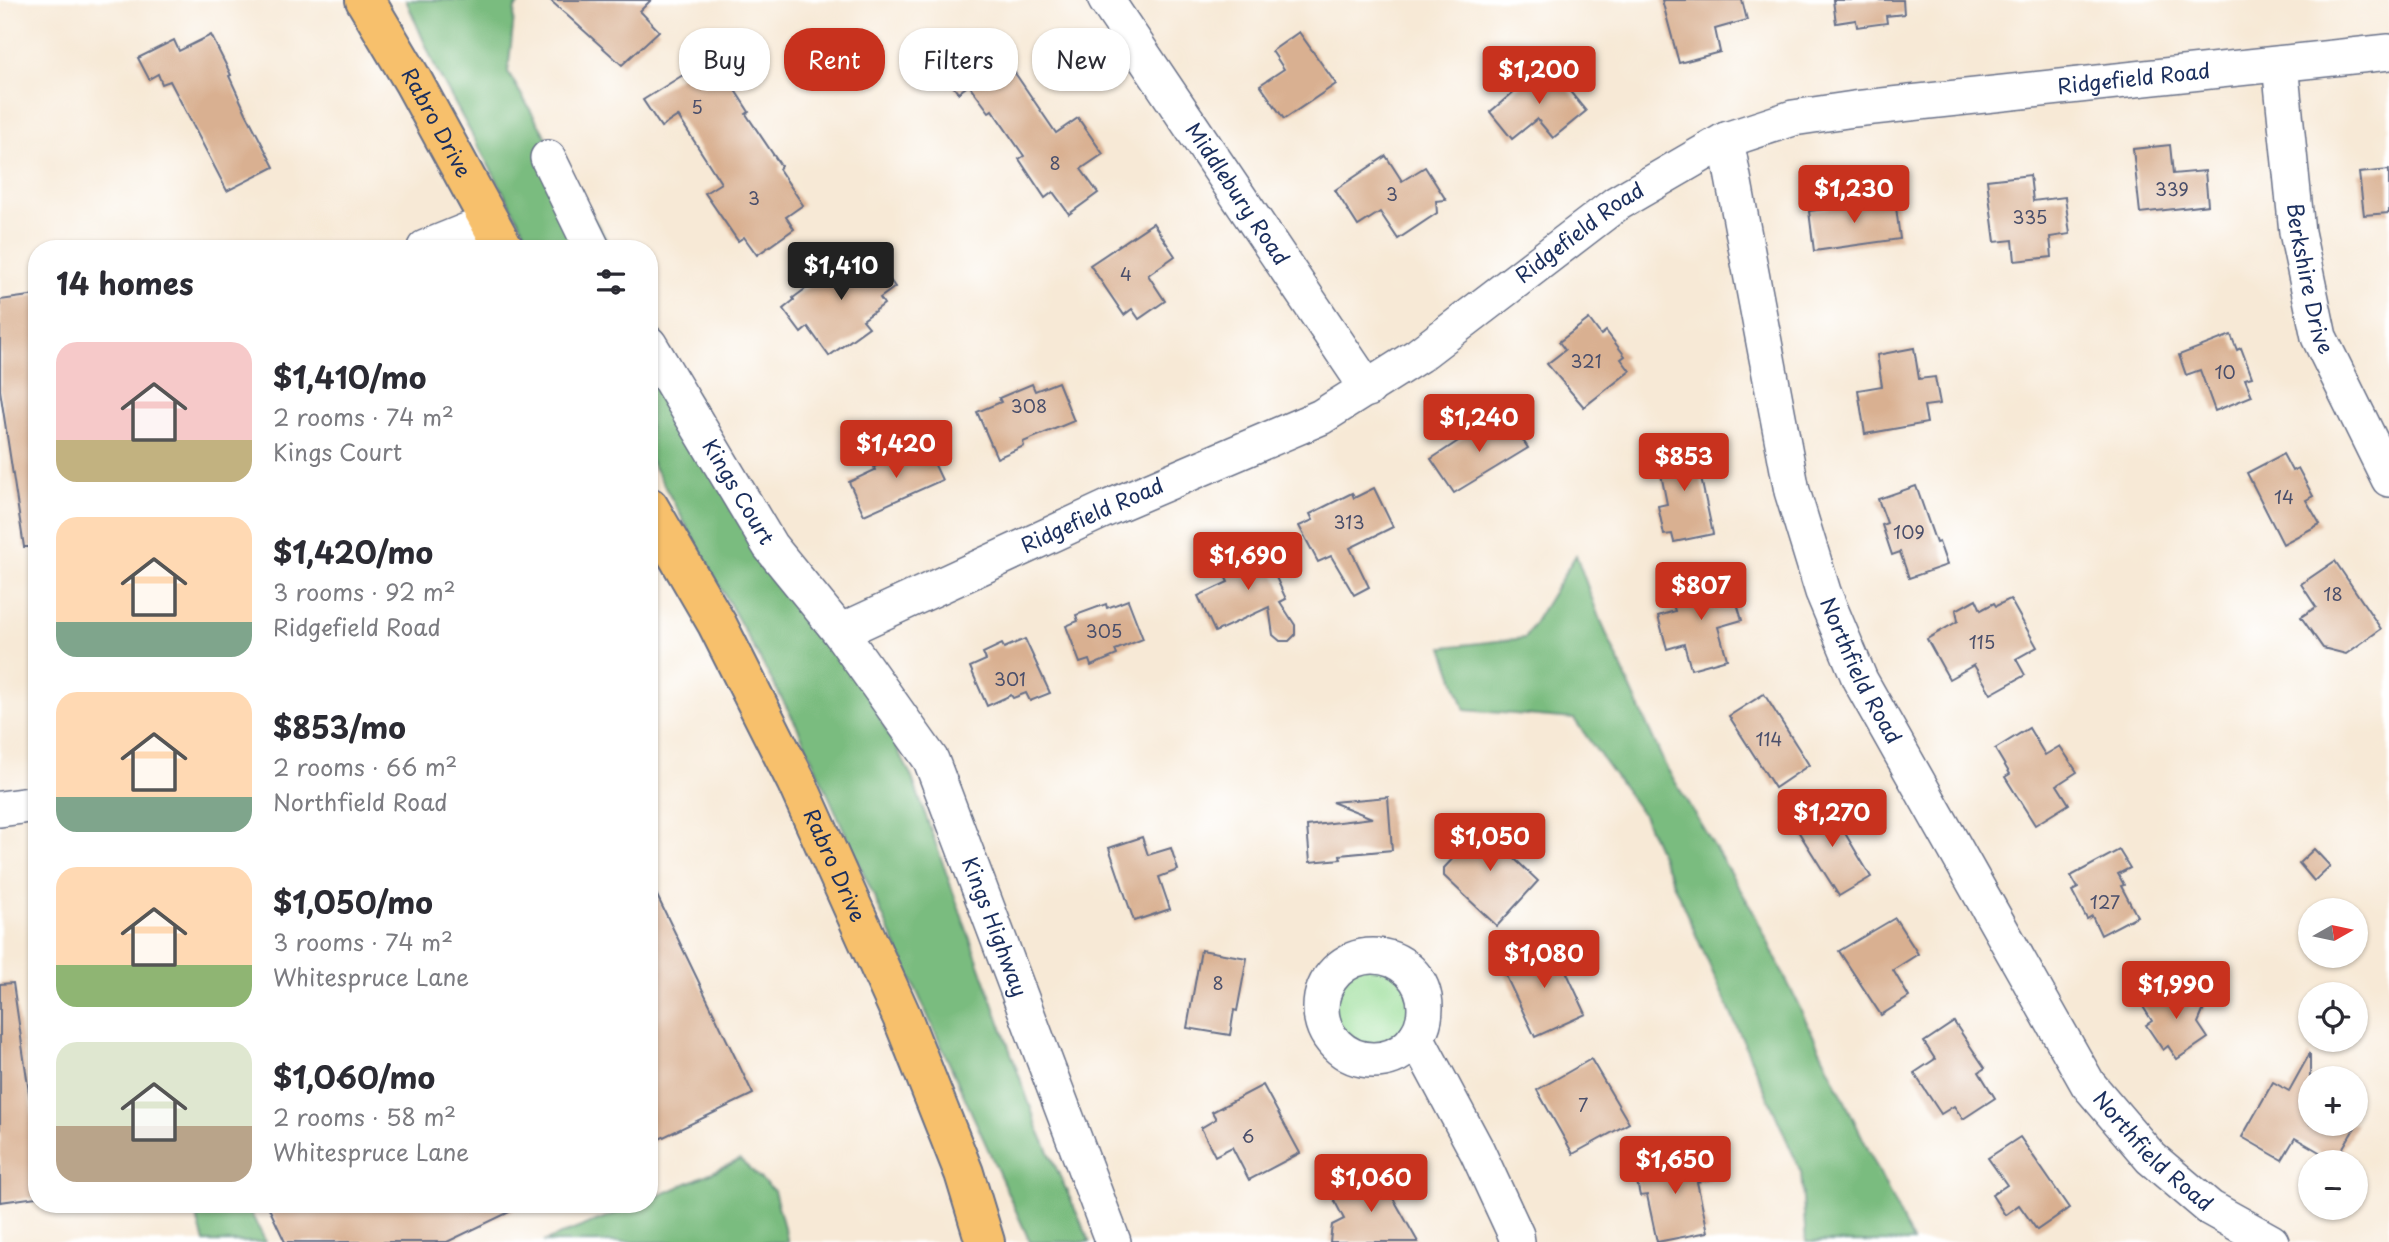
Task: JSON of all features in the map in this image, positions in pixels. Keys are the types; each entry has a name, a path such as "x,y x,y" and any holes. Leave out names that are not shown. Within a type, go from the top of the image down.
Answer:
{"main road":[{"name":"Rabro Drive","path":"365,0 413,81 496,235"},
{"name":"Rabro Drive","path":"658,522 717,624 796,782 902,1017 964,1172 985,1242"}],"street":[{"name":"Middlebury Road","path":"1106,0 1368,388"},
{"name":"Ridgefield Road","path":"840,632 1108,508 1321,417 1419,355 1616,204 1726,140 1793,118 1854,109 2389,52"},
{"name":"Berkshire Drive","path":"2280,64 2297,232 2319,337 2389,479"},
{"name":"Northfield Road","path":"1726,140 1792,491 1823,592 1860,680 2088,1084 2151,1158 2210,1208 2271,1242"},
{"path":"548,158 588,240"},
{"path":"469,240 496,235"},
{"name":"Kings Court","path":"658,359 770,546 840,632"},
{"name":"Kings Highway","path":"840,632 931,760 1113,1242"},
{"path":"0,810 28,805"},
{"path":"1416,1037 1477,1151 1517,1242"}],"green space":[{"path":"406,0 522,0 515,8 508,72 606,240 530,240 436,69"},
{"path":"658,330 817,604 911,775 1038,1128 1090,1242 1030,1242 797,726 658,474"},
{"path":"1576,555 1598,615 1665,765 1752,909 1913,1242 1806,1242 1801,1172 1643,815 1574,719 1465,710 1443,647 1525,638"},
{"path":"1362,964 1380,964 1396,971 1408,983 1415,999 1415,1017 1408,1033 1396,1045 1380,1052 1362,1052 1346,1045 1334,1033 1327,1017 1327,999 1334,983 1346,971"},
{"path":"740,1160 774,1191 788,1242 543,1242 616,1213 658,1213 658,1196"},
{"path":"196,1213 251,1213 266,1242 204,1242"}],"building":[{"path":"550,0 651,0 640,11 659,31 622,65"},
{"path":"1662,0 1742,0 1747,20 1715,29 1720,52 1679,63"},
{"path":"1833,0 1903,0 1904,14 1886,16 1887,23 1857,27 1856,20 1836,23"},
{"path":"1299,32 1336,84 1284,119 1260,85 1284,69 1272,51"},
{"path":"211,35 274,167 227,191 170,81 162,84 158,74 149,79 138,58 174,40 179,51"},
{"path":"1550,67 1586,111 1553,138 1537,119 1512,139 1490,112 1536,73 1538,76"},
{"path":"1018,77 1056,133 1078,118 1103,154 1081,169 1098,193 1069,214 1053,192 1045,198 1019,159 1024,156 992,110 989,112 973,91 1018,91"},
{"path":"679,78 679,91 736,91 749,112 746,114 803,205 786,217 794,229 757,255 744,237 738,241 705,193 721,183 678,116 661,127 643,100"},
{"path":"2170,145 2173,174 2205,171 2208,205 2140,213 2133,149"},
{"path":"1386,156 1402,181 1425,167 1446,200 1436,201 1437,213 1398,239 1380,212 1358,226 1335,190"},
{"path":"2389,170 2389,213 2364,215 2359,173"},
{"path":"2030,175 2033,201 2065,197 2070,234 2050,237 2052,257 2015,261 2013,240 1995,242 1987,180"},
{"path":"1895,199 1900,239 1814,251 1809,211"},
{"path":"1153,223 1175,256 1148,275 1165,301 1139,319 1132,309 1124,315 1090,265"},
{"path":"870,252 895,287 880,298 884,304 863,320 869,327 829,356 808,327 801,333 783,309 793,298 850,256 855,263"},
{"path":"28,296 28,547 24,547 0,390 0,300"},
{"path":"1589,319 1601,335 1606,331 1625,356 1621,359 1630,371 1584,407 1547,364 1565,350 1559,342"},
{"path":"2231,335 2237,350 2241,348 2252,377 2245,379 2252,396 2215,411 2200,370 2186,375 2179,355"},
{"path":"1914,348 1919,379 1935,377 1940,404 1924,406 1927,423 1865,434 1858,390 1882,386 1877,355"},
{"path":"1058,382 1074,421 1023,442 1024,446 997,458 977,412 1001,402 999,398 1032,384 1035,391"},
{"path":"1507,416 1528,448 1454,493 1431,459 1481,426 1484,430"},
{"path":"1697,438 1704,478 1701,478 1713,534 1674,542 1672,534 1664,535 1658,506 1667,504 1658,459 1674,455 1671,444"},
{"path":"925,444 942,480 864,515 849,482 875,470 874,467"},
{"path":"2283,454 2292,471 2298,468 2313,496 2306,500 2320,524 2283,544 2247,473"},
{"path":"1916,486 1936,543 1939,542 1947,565 1909,578 1900,552 1892,555 1882,525 1887,523 1878,499"},
{"path":"1374,488 1393,527 1350,548 1369,587 1354,595 1331,556 1318,562 1299,526 1313,520 1310,514 1352,493 1354,498"},
{"path":"1258,538 1286,599 1280,602 1295,625 1295,635 1289,641 1280,641 1273,635 1269,607 1215,632 1198,596 1228,582 1216,558"},
{"path":"2335,561 2381,629 2346,654 2323,648 2301,617 2316,607 2301,584"},
{"path":"1724,580 1727,588 1732,587 1742,620 1718,627 1727,659 1691,669 1684,644 1667,649 1658,616 1675,611 1670,595"},
{"path":"1976,599 1981,610 2010,599 2037,647 2016,659 2025,675 1991,694 1974,665 1949,679 1927,639 1958,621 1956,610"},
{"path":"1128,600 1143,639 1115,650 1117,655 1091,666 1089,660 1080,663 1066,626 1078,621 1076,615 1106,604 1107,608"},
{"path":"1025,639 1050,693 1030,701 1026,693 1013,698 1011,695 987,706 970,667 986,660 983,653 1002,644 1004,648"},
{"path":"1764,694 1809,765 1775,788 1729,716"},
{"path":"2029,728 2045,755 2060,746 2077,772 2057,785 2069,804 2035,825 2005,777 2010,774 1995,749"},
{"path":"1388,797 1392,850 1340,855 1341,859 1310,862 1307,826 1372,818 1332,802"},
{"path":"1827,803 1871,877 1839,896 1793,823"},
{"path":"1498,817 1515,833 1502,847 1538,881 1497,926 1444,876 1444,868 1473,837"},
{"path":"1142,837 1148,855 1171,848 1178,870 1159,877 1170,909 1134,921 1109,848"},
{"path":"2314,849 2330,866 2314,881 2299,863"},
{"path":"2119,850 2130,868 2118,874 2124,885 2121,886 2137,916 2101,935 2092,916 2087,919 2072,891 2078,888 2071,876"},
{"path":"658,898 753,1094 658,1140"},
{"path":"1895,918 1918,954 1893,970 1909,997 1881,1015 1839,951"},
{"path":"1553,943 1586,1014 1535,1037 1505,974 1505,965"},
{"path":"1201,950 1247,958 1230,1035 1187,1028"},
{"path":"13,983 28,1086 28,1198 0,1202 0,984"},
{"path":"2175,984 2191,1008 2210,995 2198,1023 2208,1038 2177,1059 2168,1046 2163,1050 2146,1025 2152,1021 2142,1005"},
{"path":"1954,1022 1985,1068 1979,1072 1995,1098 1963,1119 1954,1106 1941,1114 1914,1073 1935,1059 1924,1042"},
{"path":"2310,1053 2310,1066 2303,1066"},
{"path":"1591,1059 1629,1123 1573,1154 1537,1090"},
{"path":"2298,1075 2298,1136 2350,1136 2342,1150 2316,1150 2295,1138 2282,1160 2242,1137 2273,1082 2289,1091"},
{"path":"1263,1085 1300,1153 1249,1180 1232,1147 1215,1156 1201,1128 1216,1119 1212,1112"},
{"path":"2020,1137 2069,1208 2037,1230 2019,1205 2005,1215 1992,1195 2007,1185 1988,1158"},
{"path":"1705,1153 1711,1179 1697,1182 1708,1232 1657,1242 1647,1195 1640,1196 1634,1168"},
{"path":"1384,1170 1398,1195 1393,1198 1418,1242 1330,1242 1332,1225 1344,1219 1333,1198"},
{"path":"271,1213 507,1213 447,1242 285,1242"}]}
